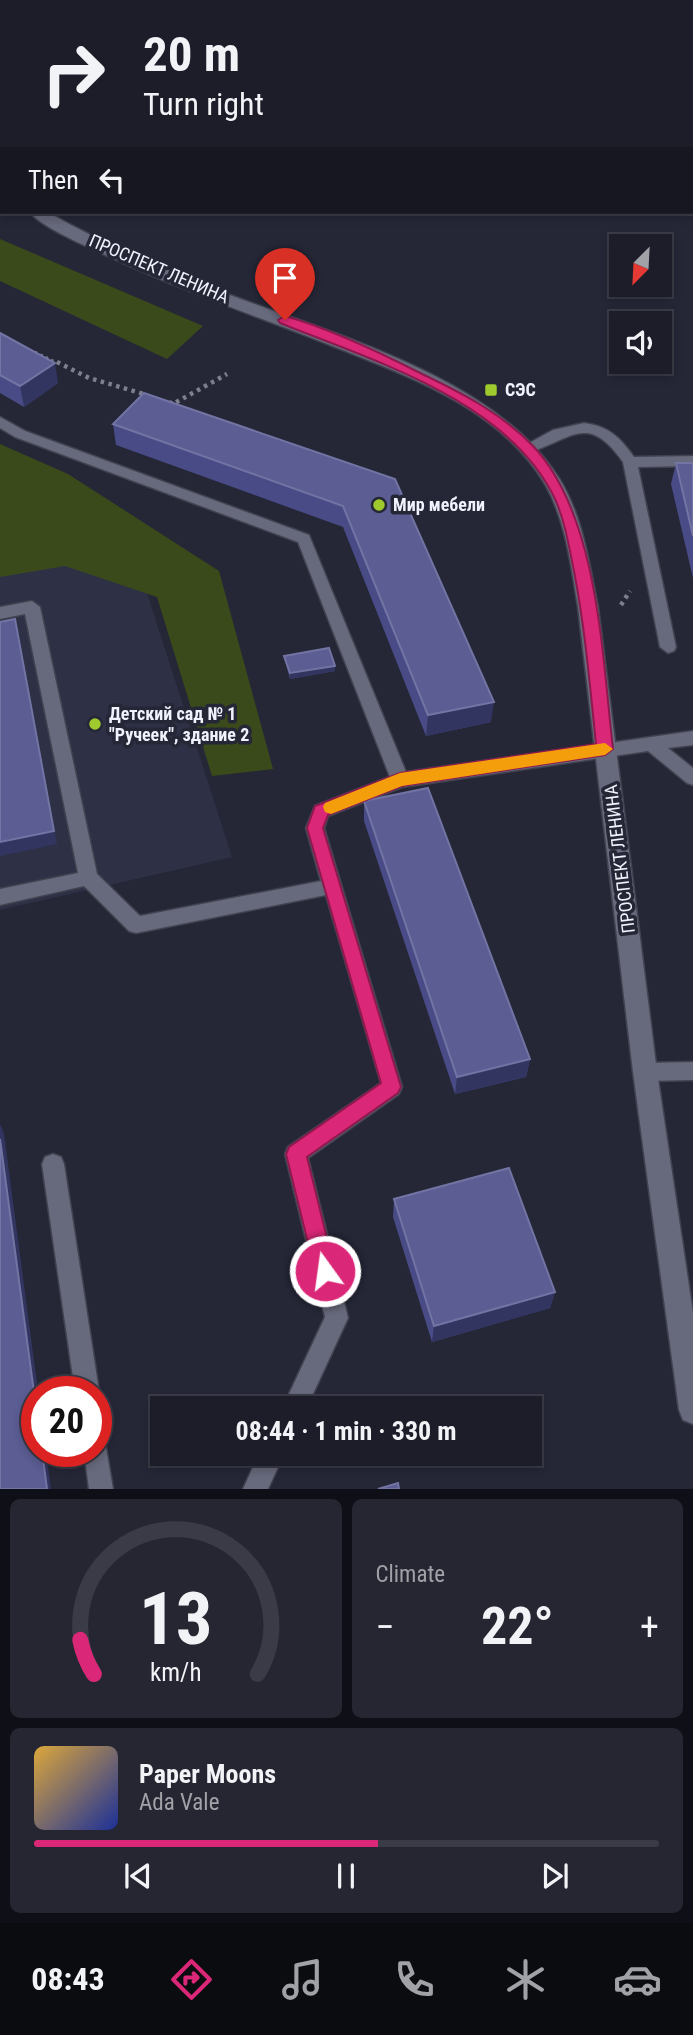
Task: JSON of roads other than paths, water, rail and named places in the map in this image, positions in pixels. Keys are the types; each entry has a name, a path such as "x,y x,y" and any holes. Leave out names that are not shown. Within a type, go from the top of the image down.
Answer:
{"main road":[{"name":"ПРОСПЕКТ ЛЕНИНА","path":"41,214 104,248 389,362 474,404 527,448 547,472 563,500 575,537 588,607 645,1072 693,1409"}],"lane":[{"path":"0,422 20,434 304,539 400,780"},
{"path":"527,448 569,427 603,432 618,443 629,462 668,647"},
{"path":"629,462 693,461"},
{"path":"0,613 32,607 88,878 136,925 332,886"},
{"path":"300,1396 337,1318 296,1154 392,1087 315,828 321,811 400,780 693,738"},
{"path":"651,744 693,778"},
{"path":"0,897 88,878"},
{"path":"645,1072 693,1071"},
{"path":"53,1164 85,1376"},
{"path":"255,1489 266,1466"},
{"path":"98,1467 101,1489"}],"place":[{"name":"СЭС","path":"491,390"},
{"name":"Мир мебели","path":"379,505"},
{"name":"Детский сад № 1 \"Ручеек\", здание 2","path":"95,724"}]}
